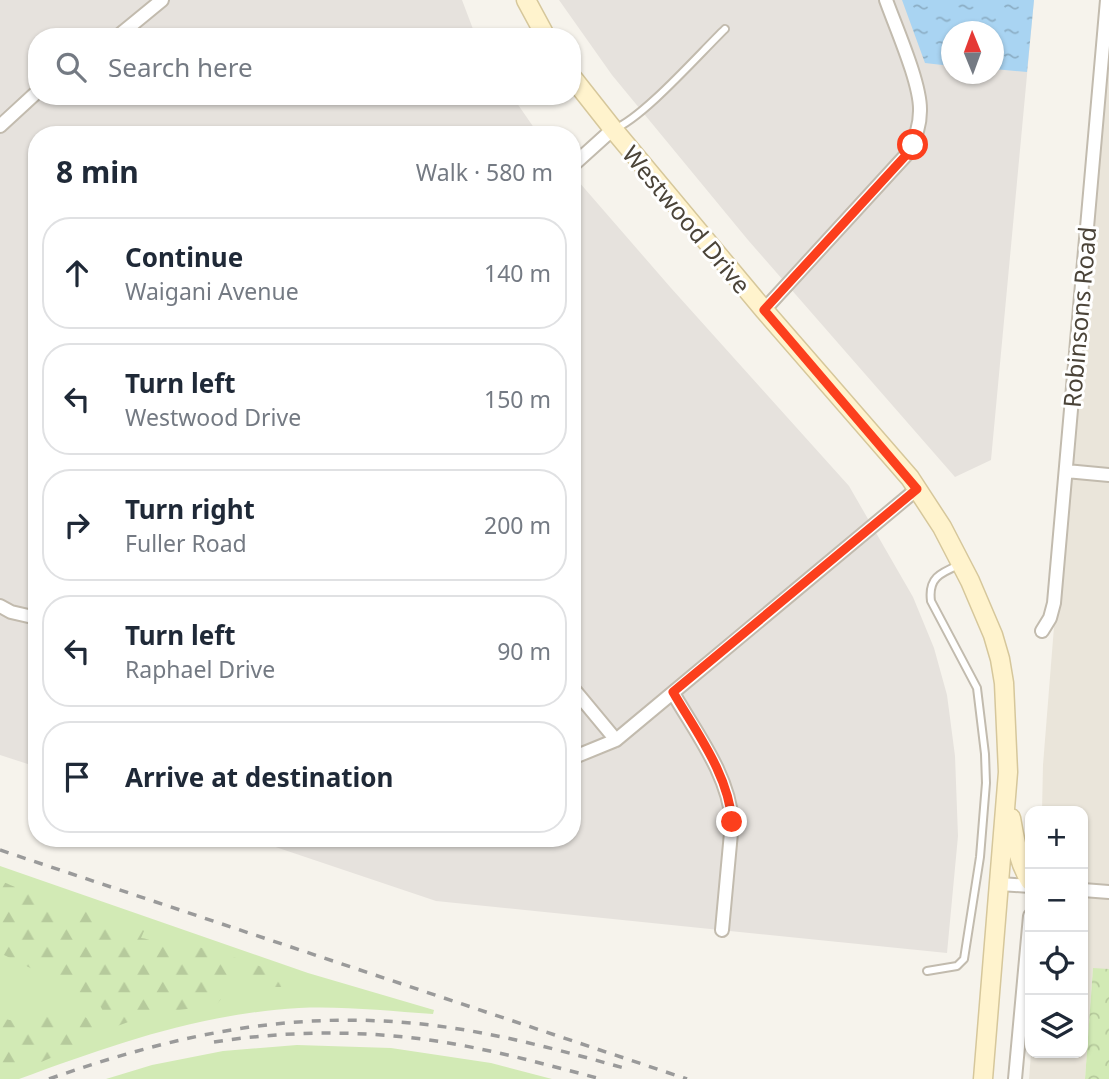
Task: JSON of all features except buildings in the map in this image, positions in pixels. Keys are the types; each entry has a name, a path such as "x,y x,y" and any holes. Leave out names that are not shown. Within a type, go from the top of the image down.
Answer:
{"main road":[{"path":"526,0 540,28"},
{"name":"Westwood Drive","path":"581,89 612,130 917,489 961,563 993,635 1000,659 1006,717 1007,783 1000,884"},
{"path":"1007,783 1018,854 1025,874"},
{"path":"983,1079 1000,884"}],"street":[{"path":"128,28 162,0"},
{"path":"764,310 913,145 920,118 918,93 887,0"},
{"name":"Robinsons Road","path":"1041,631 1050,618 1054,603 1105,58 1107,0"},
{"path":"0,125 28,100"},
{"path":"581,158 612,130"},
{"path":"1066,471 1109,475"},
{"path":"581,754 616,740 917,489"},
{"path":"0,606 28,616"},
{"path":"673,692 721,777 731,808 722,930"},
{"path":"581,698 616,740"},
{"path":"1000,884 1025,883"},
{"path":"1088,890 1109,892"},
{"path":"1014,1079 1028,932"}],"lane":[{"path":"612,130 626,125 724,29"},
{"path":"927,971 957,966 964,959 981,844 986,783 976,688 932,601 930,590 932,583 942,572 961,563"}],"shaded area":[{"path":"0,0 462,0 473,28 28,28 28,105 518,105 533,126 28,126 28,764 0,755"},
{"path":"559,0 1034,0 991,460 955,477 748,240 612,75"},
{"path":"1104,0 1109,0 1109,969 1093,969 1088,1038 1088,806 1042,806 1043,765"},
{"path":"581,184 849,486 913,597 934,648 947,695 955,756 958,836 947,953 436,901 276,847 581,847"},
{"path":"1031,1058 1087,1058 1085,1079 1029,1079"}],"green space":[{"path":"0,866 308,973 434,1010 433,1014 333,1008 262,1011 156,1033 19,1079 0,1079"},
{"path":"0,881 31,892 52,895 54,920 58,926 62,926 67,909 75,905 108,916 116,923 112,938 116,947 122,947 128,927 139,926 144,931 141,938 167,946 191,945 215,951 256,965 285,980 281,987 230,980 222,986 222,998 216,1005 150,1014 112,1028 93,999 0,953"},
{"path":"1093,968 1109,969 1109,1079 1085,1079"},
{"path":"39,1016 84,1016 95,1024 95,1035 91,1041 34,1065 0,1073 0,1017 20,1021"},
{"path":"297,1045 391,1048 491,1063 552,1079 106,1079 152,1065 223,1051"}],"water":[{"path":"902,0 1034,0 1027,72 1004,70 1004,21 941,21 941,65 925,63"}],"railway":[{"path":"0,850 687,1079"},
{"path":"49,1079 193,1037 240,1028 337,1020 387,1021 462,1029 624,1068"},
{"path":"214,1042 322,1033 402,1037 494,1052 601,1079"}],"route":[{"path":"732,822 731,808 721,777 673,692 917,489 764,310 913,145"}]}
